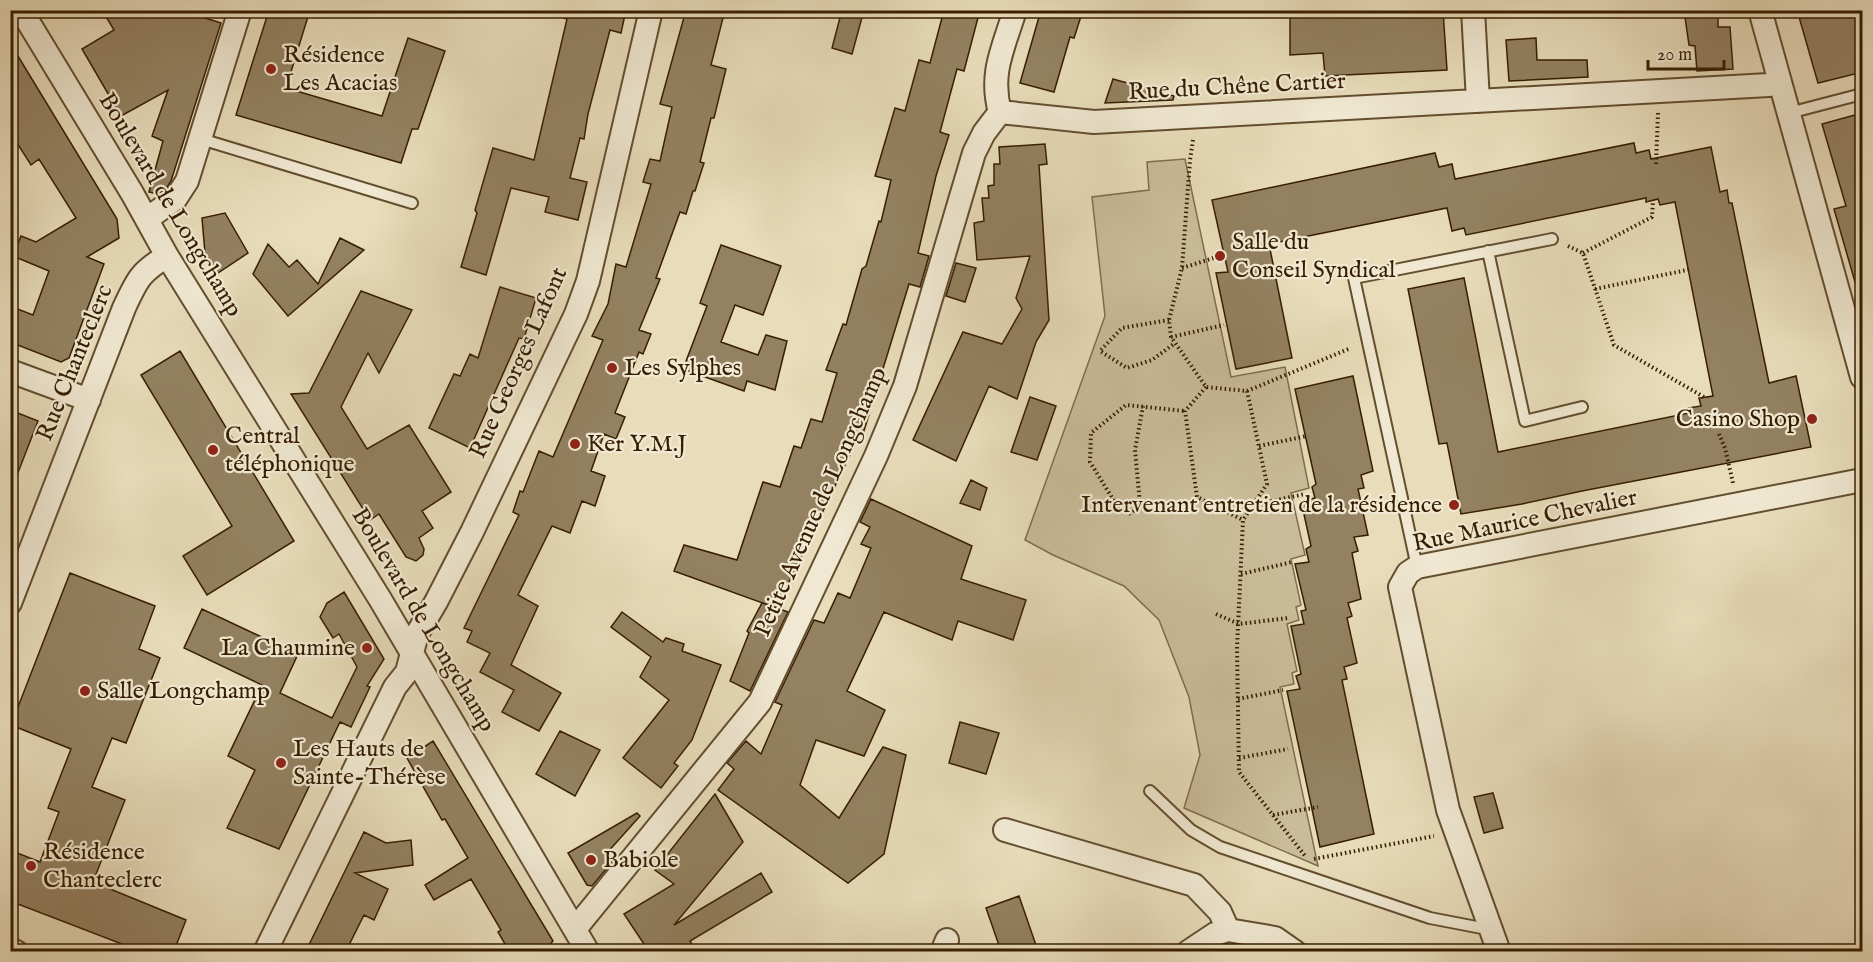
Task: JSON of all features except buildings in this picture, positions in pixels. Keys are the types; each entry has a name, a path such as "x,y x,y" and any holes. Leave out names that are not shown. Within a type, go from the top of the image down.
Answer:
{"street":[{"name":"Boulevard de Longchamp","path":"21,10 167,256 412,652 588,951"},
{"path":"147,219 176,198 189,177 240,10"},
{"name":"Rue Georges Lafont","path":"265,951 395,687 407,672 417,634 472,532 576,314 588,281 651,10"},
{"path":"1000,112 995,75 1015,10"},
{"path":"1473,10 1478,101"},
{"path":"1760,10 1788,113 1853,306 1863,376"},
{"name":"Rue du Chêne Cartier","path":"1000,112 1094,122 1768,85 1780,82"},
{"name":"Petite Avenue de Longchamp","path":"574,929 760,702 876,456 905,386 974,153 984,133 1000,112"},
{"name":"Rue Chanteclerc","path":"10,603 124,308 135,286 148,268 167,256"},
{"path":"10,371 88,400"},
{"name":"Rue Maurice Chevalier","path":"1499,951 1448,810 1400,587 1408,573 1417,567 1863,480"},
{"path":"1005,830 1194,885 1220,912 1228,930"},
{"path":"1188,951 1215,934 1228,930 1275,938 1295,951"},
{"path":"10,949 16,951"}],"lane":[{"path":"1788,113 1863,94"},
{"path":"201,139 412,203"},
{"path":"1417,567 1354,278 1552,238"},
{"path":"1488,251 1525,422 1582,407"},
{"path":"1150,791 1191,830 1220,847 1430,918 1492,930"}],"path":[{"path":"1656,164 1658,109"},
{"path":"1194,133 1182,268 1169,320 1171,337 1206,387 1247,392 1368,341"},
{"path":"1583,253 1652,217 1653,200"},
{"path":"1552,238 1583,253 1614,345 1704,397"},
{"path":"1182,268 1220,256"},
{"path":"1595,288 1692,269"},
{"path":"1169,320 1122,328 1100,351 1127,368 1152,360 1175,343"},
{"path":"1171,337 1224,325"},
{"path":"1206,387 1185,411 1197,497 1243,520"},
{"path":"1247,392 1267,484 1243,520 1239,624 1239,772 1308,860 1455,831"},
{"path":"1143,406 1135,450 1140,504 1131,514 1119,509 1090,462 1091,433 1126,405 1143,406 1185,411"},
{"path":"1719,434 1725,448 1738,504"},
{"path":"1259,446 1307,436"},
{"path":"1253,505 1305,494"},
{"path":"1241,574 1292,562"},
{"path":"1216,614 1239,624 1288,618"},
{"path":"1238,699 1283,690"},
{"path":"1239,758 1288,748"},
{"path":"1273,815 1318,807"}],"shaded area":[{"path":"1185,159 1231,377 1285,367 1309,488 1291,493 1305,555 1291,559 1301,605 1296,607 1299,620 1287,624 1297,671 1292,673 1294,684 1280,687 1318,866 1184,808 1200,755 1189,697 1159,620 1124,586 1053,555 1025,540 1105,316 1092,197 1149,190 1147,162"}],"place":[{"name":"Résidence Les Acacias","path":"271,69"},
{"name":"Salle du Conseil Syndical","path":"1220,256"},
{"name":"Les Sylphes","path":"612,368"},
{"name":"Casino Shop","path":"1812,419"},
{"name":"Ker Y.M.J","path":"575,444"},
{"name":"Central téléphonique","path":"213,450"},
{"name":"Intervenant entretien de la résidence","path":"1454,505"},
{"name":"La Chaumine","path":"367,648"},
{"name":"Salle Longchamp","path":"85,691"},
{"name":"Les Hauts de Sainte-Thérèse","path":"281,763"},
{"name":"Babiole","path":"591,860"},
{"name":"Résidence Chanteclerc","path":"31,866"}]}
